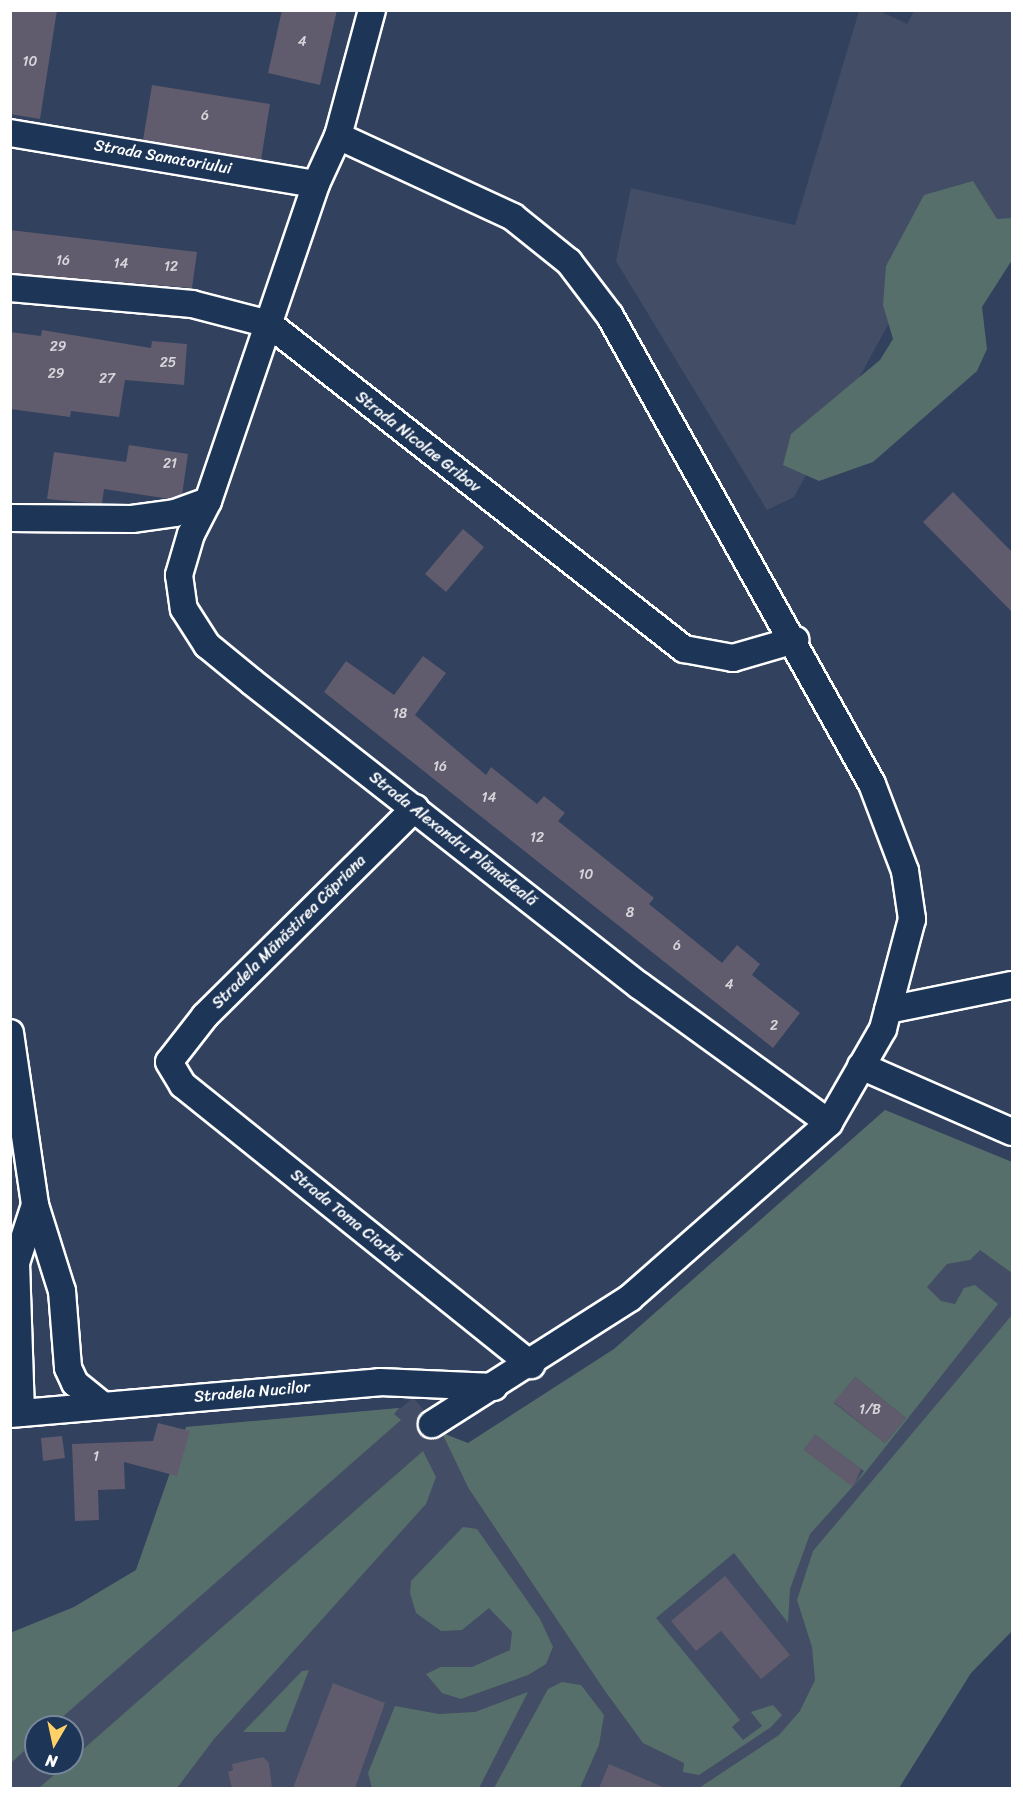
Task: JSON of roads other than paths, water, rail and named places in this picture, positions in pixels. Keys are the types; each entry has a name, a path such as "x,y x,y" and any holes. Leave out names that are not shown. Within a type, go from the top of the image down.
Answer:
{"street":[{"name":"Strada Alexandru Plămădeală","path":"372,10 338,136 316,184 208,501 190,534 179,575 184,609 207,645 640,986 829,1123"},
{"name":"Strada Sanatoriului","path":"10,133 316,184"},
{"path":"338,136 513,217 569,262 610,316 795,640 872,784 906,871 912,919 888,1010 861,1066 829,1123 630,1298 531,1365 432,1424"},
{"name":"Strada Nicolae Gribov","path":"10,288 192,304 269,324 684,649 733,658 795,640"},
{"path":"10,518 132,519 175,513 208,501"},
{"name":"Stradela Mănăstirea Căpriana","path":"169,1062 205,1016 415,808"},
{"path":"888,1010 1012,985"},
{"path":"10,1033 35,1205 62,1290 68,1368 75,1383 101,1404"},
{"name":"Strada Toma Ciorbă","path":"169,1062 183,1085 531,1365"},
{"path":"861,1066 1012,1132"},
{"path":"16,1414 16,1263 35,1205"},
{"name":"Stradela Nucilor","path":"16,1414 101,1404 380,1382 494,1387"}]}
